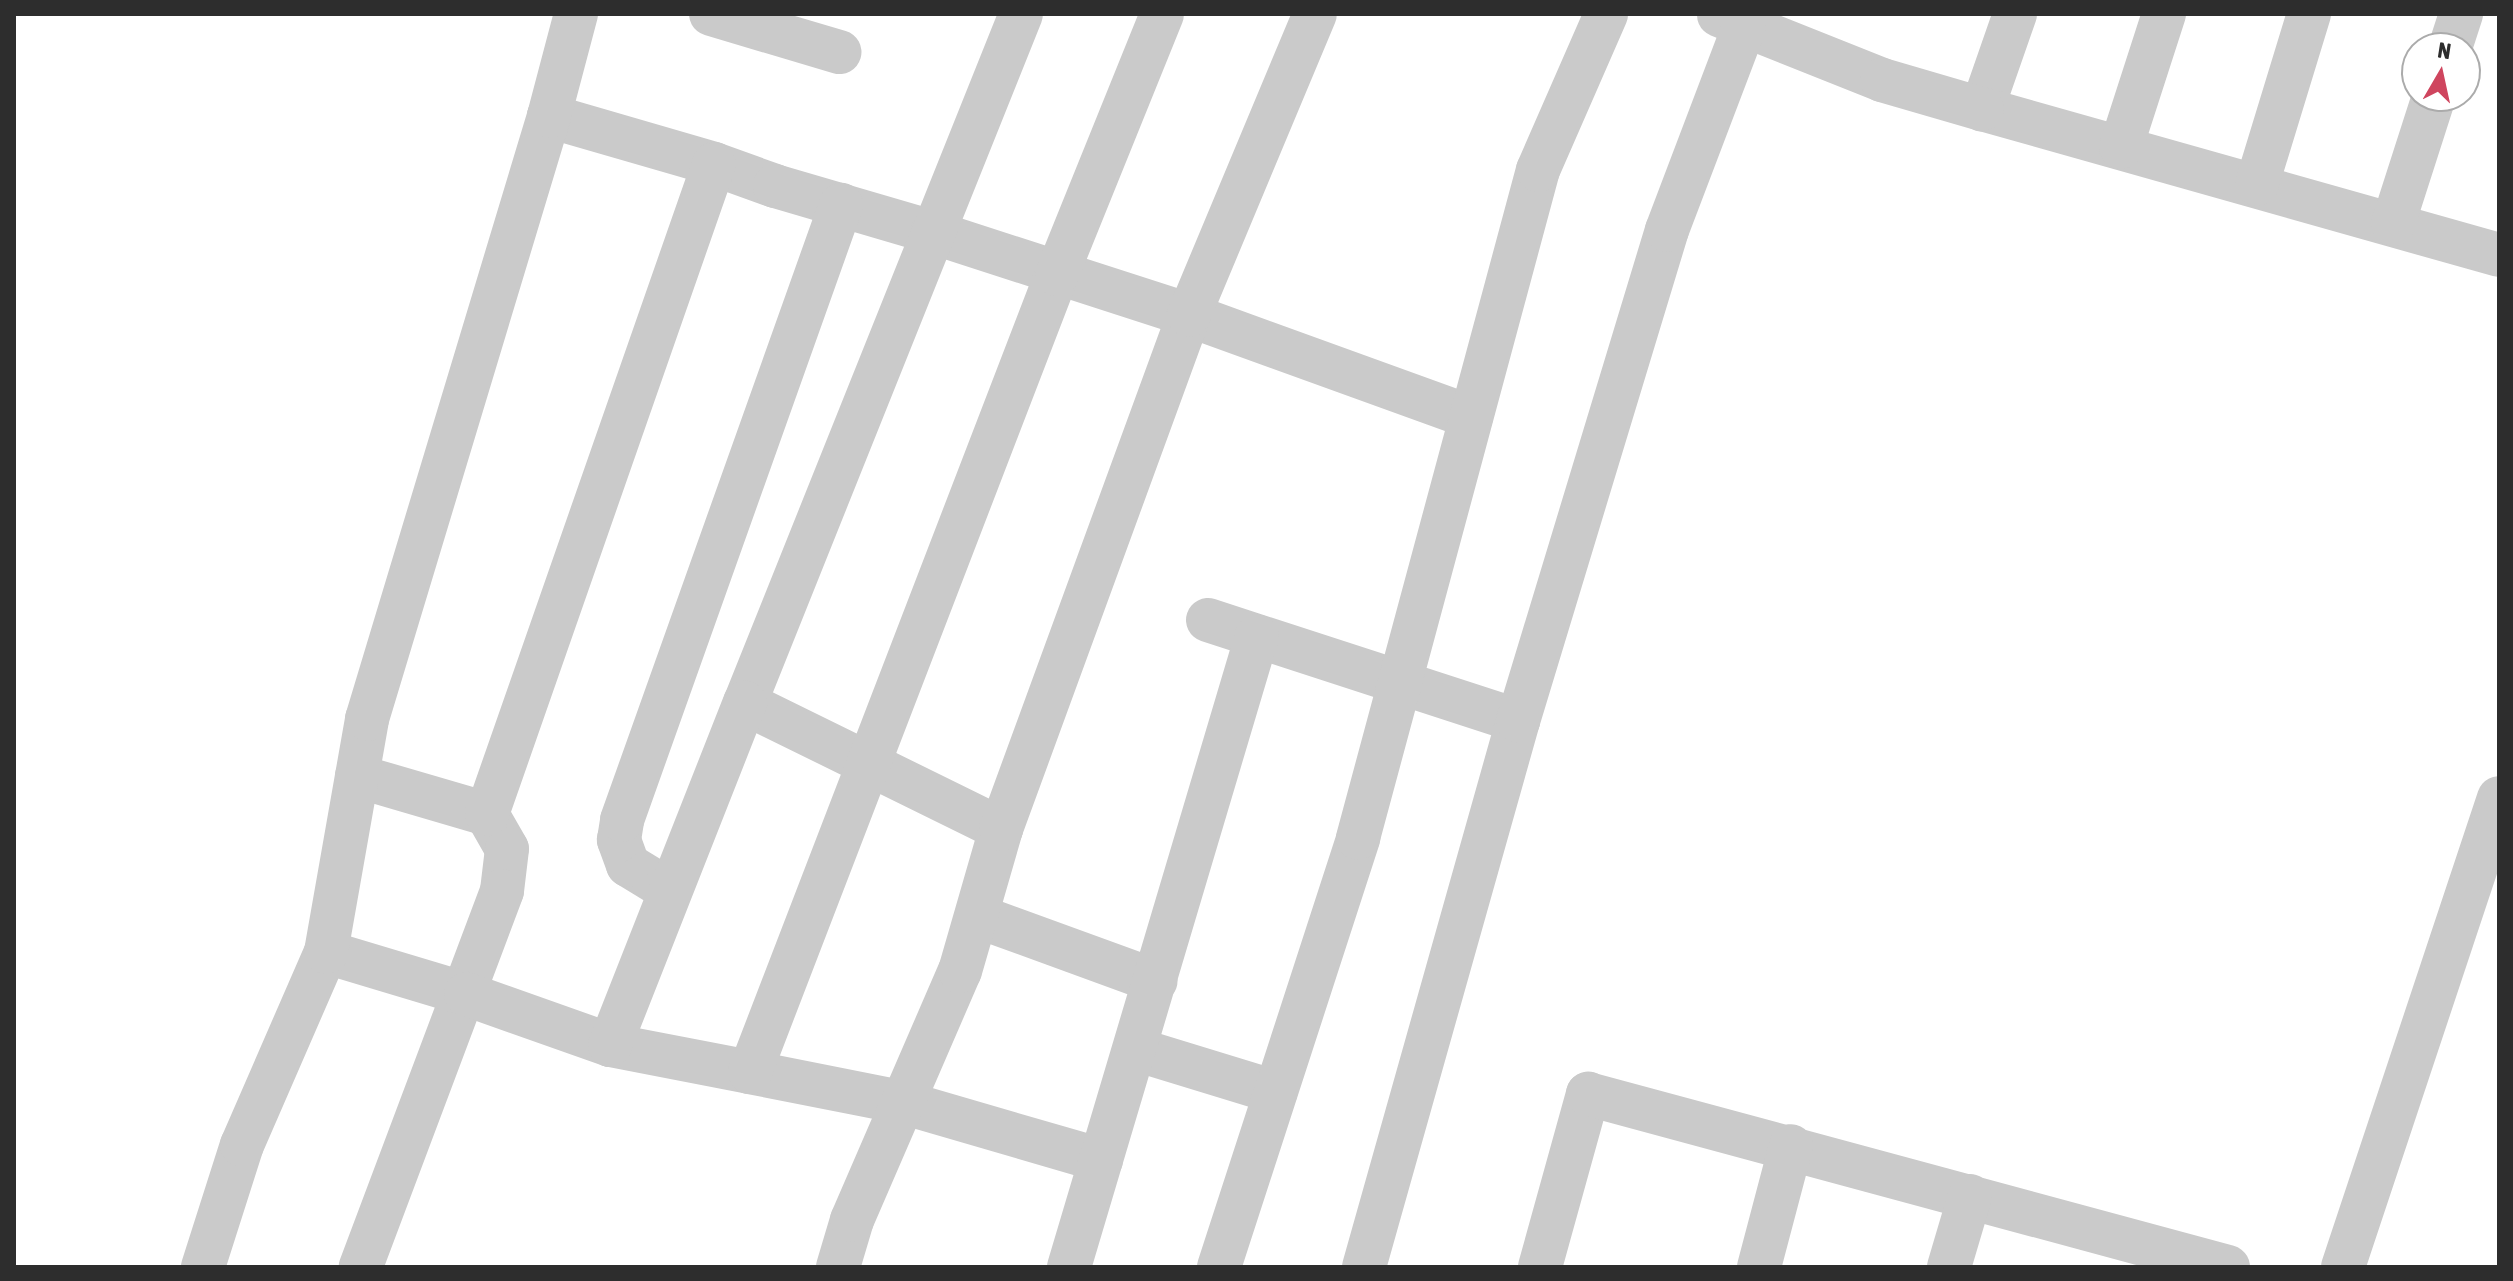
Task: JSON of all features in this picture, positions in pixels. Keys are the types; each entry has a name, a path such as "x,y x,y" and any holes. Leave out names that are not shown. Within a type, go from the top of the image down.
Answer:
{"street":[{"path":"203,1267 242,1145 326,952 372,704 549,116 576,14"},
{"path":"711,14 839,52"},
{"path":"610,1045 669,890 1021,14"},
{"path":"750,1072 1057,274 1162,14"},
{"path":"838,1267 852,1220 960,971 1001,829 1189,315 1315,14"},
{"path":"1219,1267 1358,838 1538,170 1606,14"},
{"path":"1982,109 2015,14"},
{"path":"2121,147 2164,14"},
{"path":"2257,184 2309,14"},
{"path":"1364,1267 1518,721 1730,21 1882,80 2499,255"},
{"path":"2393,224 2429,112"},
{"path":"549,116 714,164 1189,315 1471,417"},
{"path":"487,814 714,164"},
{"path":"669,890 628,865 619,840 622,820 841,205"},
{"path":"1208,620 1518,721"},
{"path":"1069,1267 1257,636"},
{"path":"745,703 1001,829"},
{"path":"357,776 487,814 507,849 502,891 466,994 420,1104 361,1267"},
{"path":"2343,1267 2499,798"},
{"path":"977,916 1156,981"},
{"path":"326,952 466,994 610,1045 901,1102 1101,1160"},
{"path":"1135,1049 1276,1092"},
{"path":"1540,1267 1588,1094 1970,1196 2136,1255 2228,1267"},
{"path":"1759,1267 1791,1146"},
{"path":"1949,1267 1970,1196"}]}
